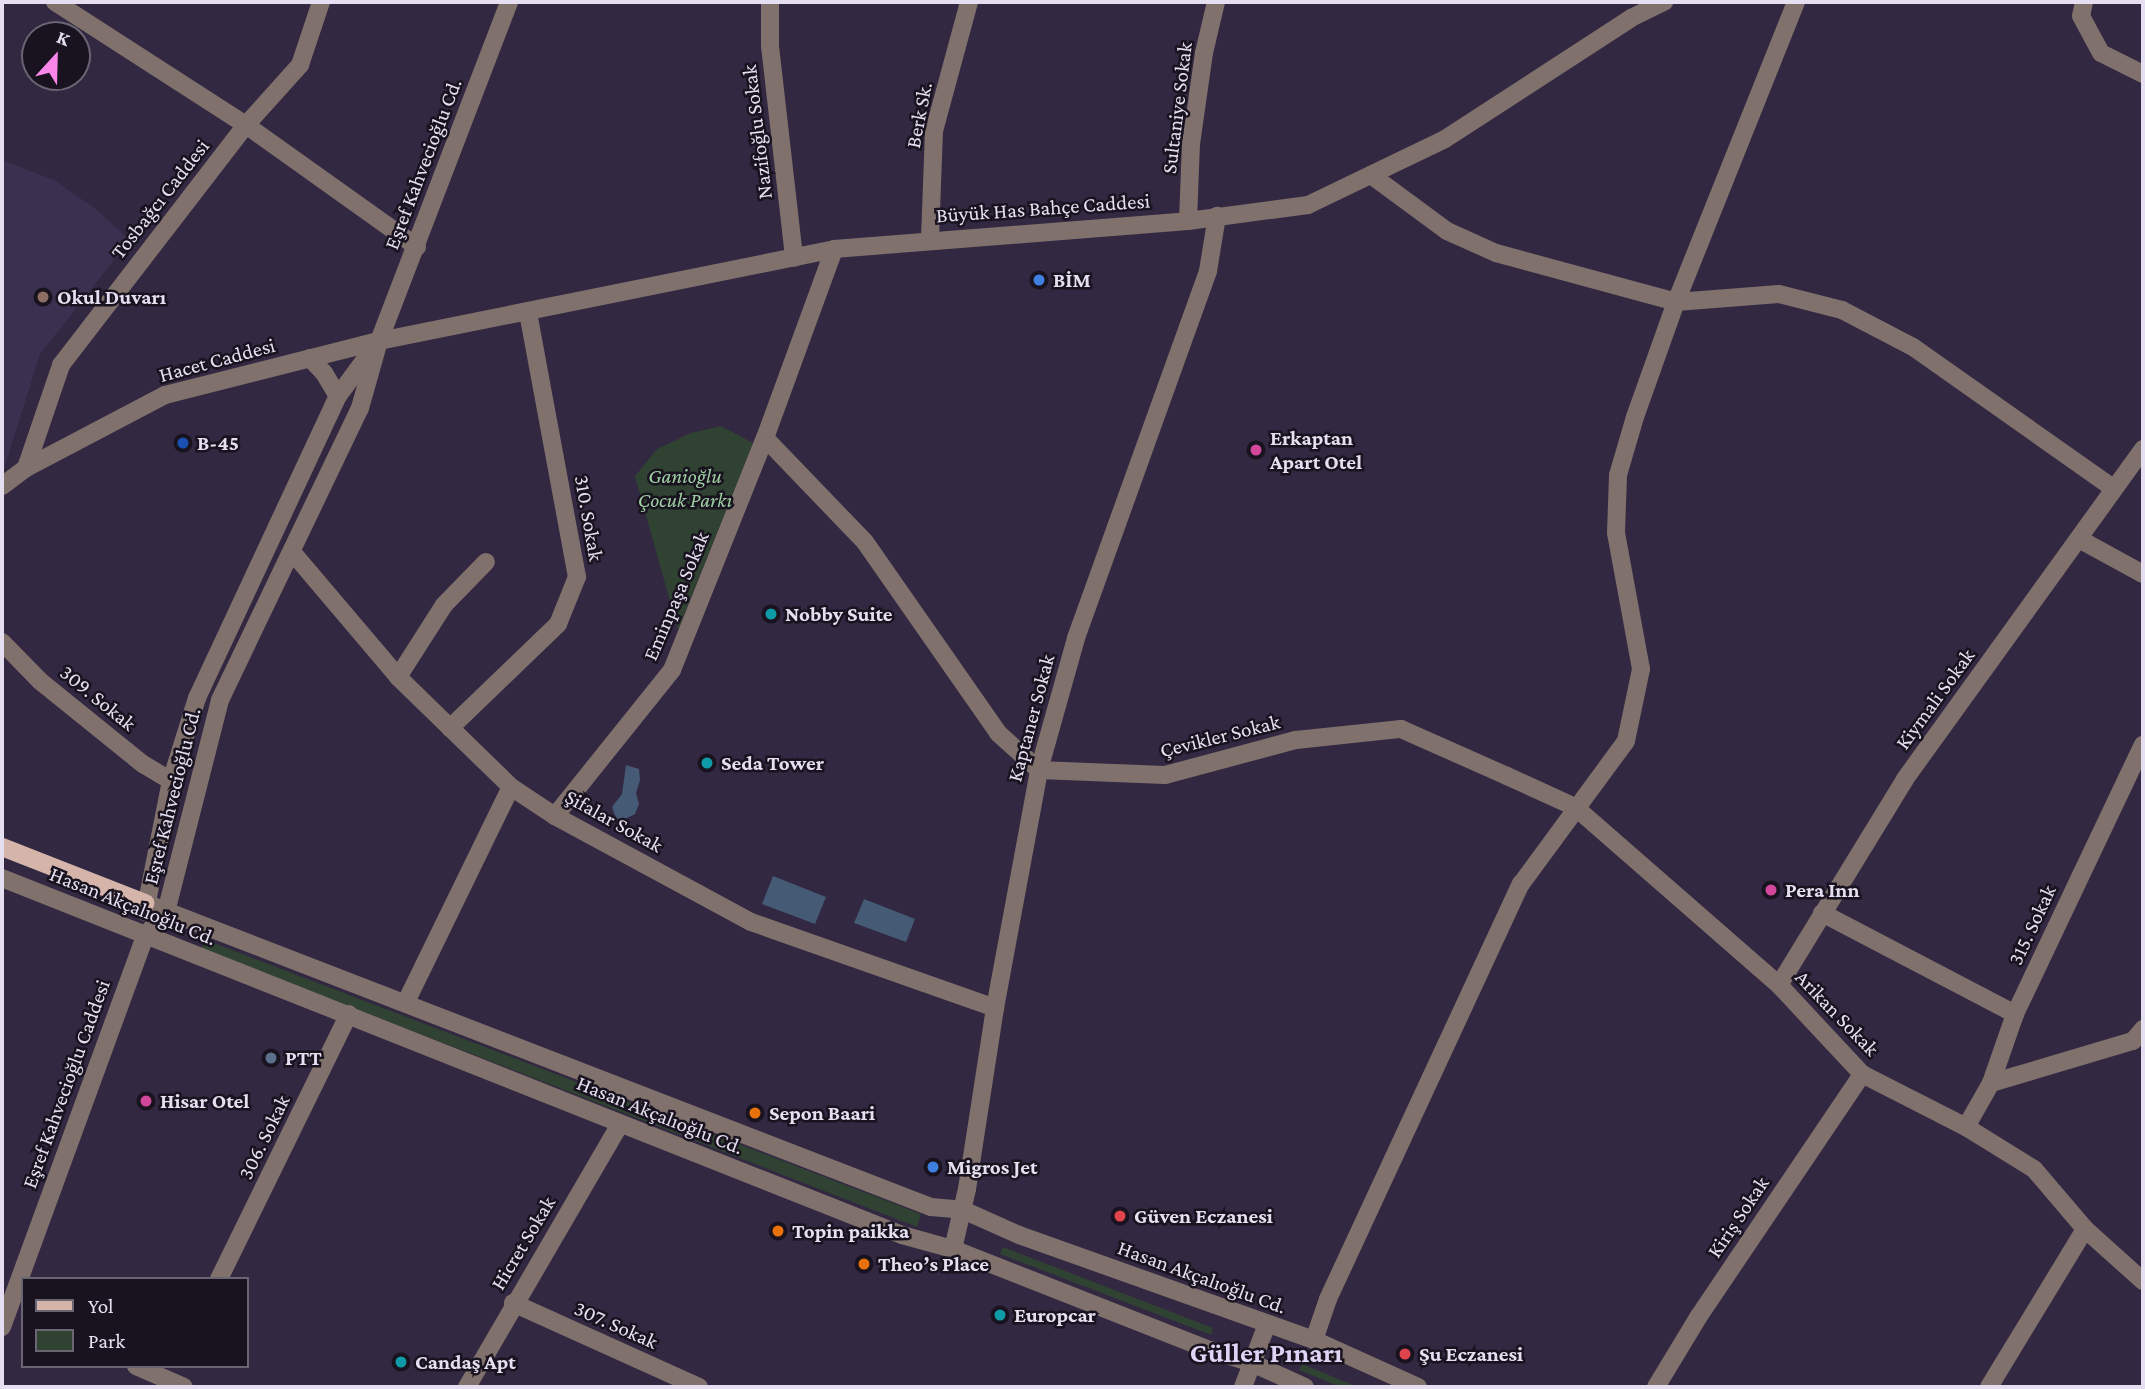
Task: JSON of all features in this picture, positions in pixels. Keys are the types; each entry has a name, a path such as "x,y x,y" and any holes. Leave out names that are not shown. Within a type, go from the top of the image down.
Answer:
{"main road":[{"path":"2,846 145,903"}],"street":[{"path":"55,2 246,125 417,247"},
{"name":"Tosbağcı Caddesi","path":"26,468 61,365 246,125 300,65 321,2"},
{"name":"Eşref Kahvecioğlu Cd.","path":"145,936 166,912 220,700 360,408 379,341 509,2"},
{"name":"Nazifoğlu Sokak","path":"770,2 770,46 794,258"},
{"name":"Berk Sk.","path":"930,239 934,131 969,2"},
{"name":"Sultaniye Sokak","path":"1188,221 1191,144 1204,53 1216,2"},
{"name":"Büyük Has Bahçe Caddesi","path":"379,341 834,249 930,239 1188,221 1308,205 1445,139 1631,18 1664,2"},
{"path":"1314,1340 1328,1300 1521,884 1626,741 1641,669 1616,533 1618,475 1635,417 1676,302 1796,2"},
{"path":"2084,2 2081,16 2101,53 2143,74"},
{"path":"1371,175 1447,231 1496,253 1676,302 1779,294 1843,310 1913,347 2113,488"},
{"name":"Kaptaner Sokak","path":"953,1249 1039,770 1076,638 1208,271 1217,216"},
{"name":"Eminpaşa Sokak","path":"555,816 672,670 765,438 834,249"},
{"name":"310. Sokak","path":"450,728 558,624 577,577 528,312"},
{"name":"Eşref Kahvecioğlu Cd.","path":"145,936 145,903 171,781 197,698 218,649 278,530 338,396 379,341"},
{"name":"Hacet Caddesi","path":"2,486 26,468 165,395 379,341"},
{"path":"310,358 324,373 338,396"},
{"path":"765,438 865,542 998,733 1039,770"},
{"name":"Kiymali Sokak","path":"1779,985 1905,779 2143,449"},
{"path":"2079,539 2143,574"},
{"name":"Şifalar Sokak","path":"293,552 398,677 511,787 555,816 751,922 995,1008"},
{"path":"398,677 444,606 486,562"},
{"name":"309. Sokak","path":"2,642 40,681 144,764 171,781"},
{"name":"Çevikler Sokak","path":"1039,770 1165,775 1296,740 1401,729 1575,807"},
{"name":"315. Sokak","path":"1966,1127 1990,1083 2015,1014 2143,745"},
{"path":"406,1002 511,787"},
{"name":"Arikan Sokak","path":"1575,807 1779,985 1862,1073 1966,1127 2034,1169 2085,1229 2143,1281"},
{"name":"Hasan Akçalıoğlu Cd.","path":"2,878 902,1235 953,1249 1210,1350 1252,1363 1305,1387"},
{"name":"Hasan Akçalıoğlu Cd.","path":"145,903 931,1207 962,1210 1019,1235 1314,1340 1418,1387"},
{"path":"1822,913 2015,1014"},
{"name":"Eşref Kahvecioğlu Caddesi","path":"23,1277 145,936"},
{"name":"306. Sokak","path":"220,1277 349,1014"},
{"path":"1990,1083 2133,1041 2143,1029"},
{"name":"Kiriş Sokak","path":"1656,1387 1699,1316 1862,1073"},
{"name":"Hicret Sokak","path":"467,1387 513,1303 620,1124"},
{"path":"1989,1387 2085,1229"},
{"name":"Eşref Kahvecioğlu Caddesi","path":"2,1327 21,1283"},
{"name":"307. Sokak","path":"513,1303 699,1387"},
{"path":"1243,1387 1267,1324"},
{"path":"143,1368 178,1378"}],"shaded area":[{"name":"Okul Duvarı","path":"2,160 54,180 94,208 130,240 40,354 2,475"}],"green space":[{"name":"Ganioğlu Çocuk Parkı","path":"721,426 753,443 678,630 635,476 657,449 691,433"},
{"path":"203,939 921,1214 917,1227 202,949"},
{"path":"1003,1247 1213,1328 1211,1335 1000,1254"},
{"path":"1302,1364 1358,1387 1340,1387 1299,1370"}],"water":[{"path":"626,765 639,769 640,780 636,793 639,804 635,814 623,820 616,818 612,807 622,794"},
{"path":"773,876 826,897 815,924 762,904"},
{"path":"864,899 915,919 906,942 854,923"}],"place":[{"name":"BİM","path":"1039,280"},
{"name":"Okul Duvarı","path":"43,297"},
{"name":"B-45","path":"183,443"},
{"name":"Erkaptan Apart Otel","path":"1256,450"},
{"name":"Nobby Suite","path":"771,614"},
{"name":"Seda Tower","path":"707,763"},
{"name":"Pera Inn","path":"1771,890"},
{"name":"PTT","path":"271,1058"},
{"name":"Hisar Otel","path":"146,1101"},
{"name":"Sepon Baari","path":"755,1113"},
{"name":"Migros Jet","path":"933,1167"},
{"name":"Güven Eczanesi","path":"1120,1216"},
{"name":"Topin paikka","path":"778,1231"},
{"name":"Theo’s Place","path":"864,1264"},
{"name":"Europcar","path":"1000,1315"},
{"name":"Şu Eczanesi","path":"1405,1354"},
{"name":"Candaş Apt","path":"401,1362"}],"district":[{"name":"Güller Pınarı","path":"1266,1353"}]}
